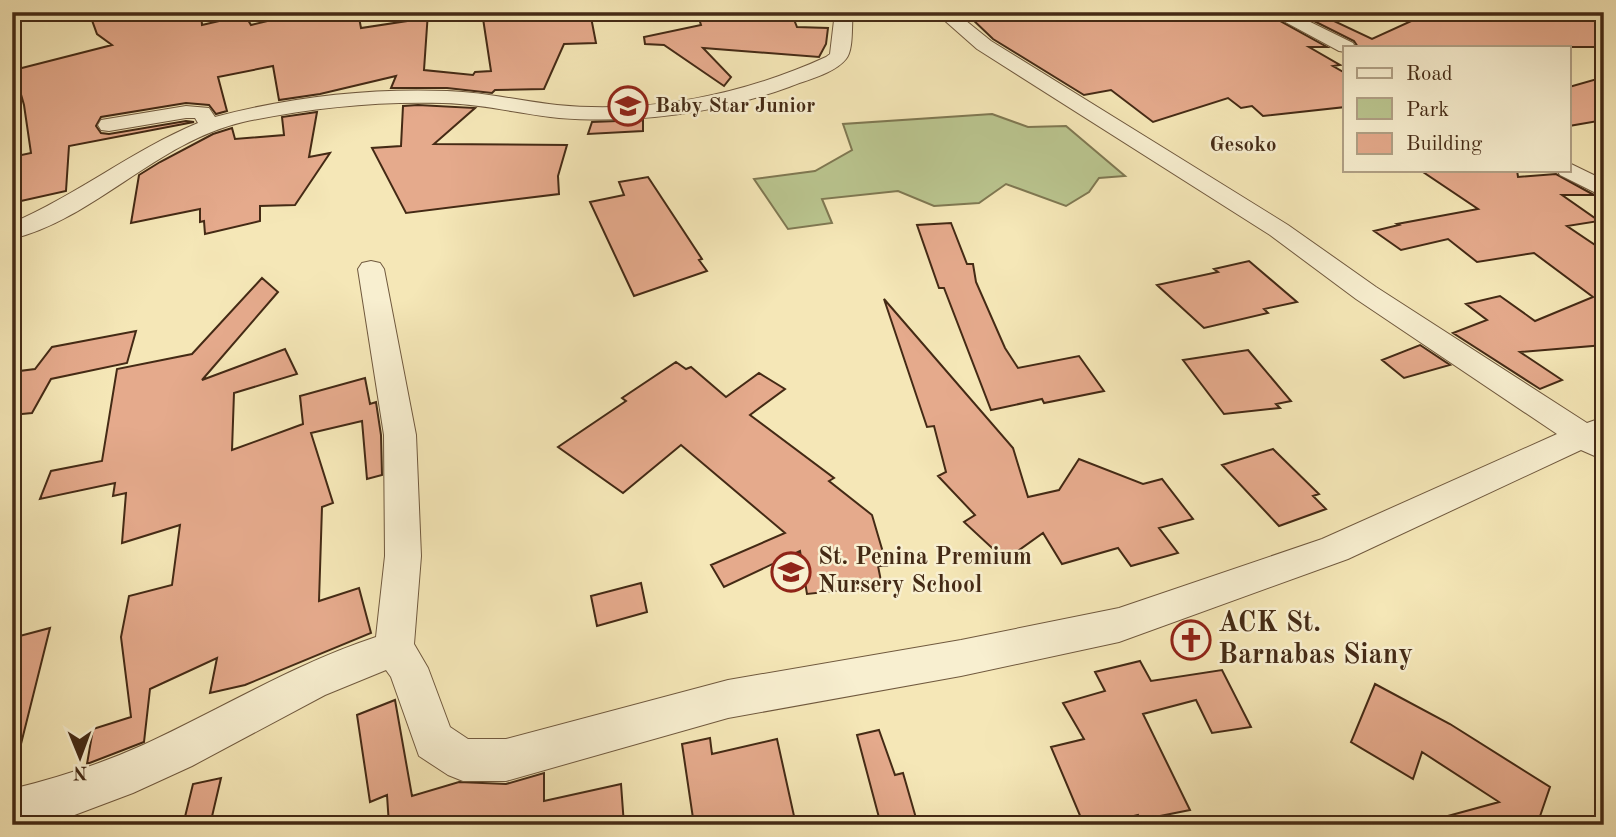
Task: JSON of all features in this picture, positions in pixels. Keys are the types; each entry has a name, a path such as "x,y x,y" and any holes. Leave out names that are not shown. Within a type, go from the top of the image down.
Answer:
{"street":[{"path":"12,232 88,194 187,135 210,125 339,102 438,96 481,99 567,112 609,113 712,100 753,91 833,61 839,55 844,12"},
{"path":"944,12 985,45 1279,230 1366,293 1597,438"},
{"path":"1276,12 1344,46"},
{"path":"109,125 186,111 202,112 210,125"},
{"path":"1570,171 1604,190"},
{"path":"370,269 400,435 403,556 394,649 408,668 434,741 463,760 506,760 728,699 1119,625 1335,549 1597,438"},
{"path":"12,812 48,804 174,752 355,661 394,649"}],"green space":[{"path":"992,114 1028,127 1066,126 1125,176 1099,178 1089,192 1066,206 1006,184 979,203 934,206 898,191 822,199 832,223 788,229 754,179 815,171 852,150 843,124"}],"building":[{"path":"89,12 201,12 202,25 245,15 251,25 305,12 358,12 361,28 420,19 422,12 428,12 424,70 473,75 475,72 491,71 482,12 590,12 596,43 564,44 544,89 495,90 492,93 447,88 391,88 396,76 320,94 279,100 273,66 218,77 227,111 216,114 209,105 186,103 101,117 96,126 101,133 109,134 186,121 194,122 69,146 66,191 12,203 12,157 31,153 24,105 14,70 112,45 97,34"},
{"path":"697,12 791,12 797,27 828,28 826,44 819,57 703,48 731,77 724,86 664,45 645,44 644,37 701,25"},
{"path":"1015,12 1264,12 1327,47 1309,47 1340,65 1333,66 1343,72 1343,107 1263,116 1252,106 1241,108 1228,98 1153,122 1111,90 1084,95 993,39 970,17"},
{"path":"1296,12 1315,12 1372,39 1431,12 1604,12 1604,47 1357,46 1354,41"},
{"path":"1604,77 1604,120 1570,126 1570,87"},
{"path":"403,106 475,108 434,144 567,145 558,176 559,194 406,213 372,148 401,146"},
{"path":"317,112 309,157 330,153 295,205 260,206 260,221 205,234 204,221 200,222 200,209 131,223 139,175 160,162 213,134 232,128 235,139 284,135 282,117"},
{"path":"643,120 643,131 588,134 592,122"},
{"path":"1423,172 1517,172 1518,177 1556,174 1594,195 1562,195 1599,221 1567,226 1604,251 1604,345 1520,352 1562,380 1540,389 1453,333 1487,320 1466,304 1500,296 1535,321 1593,297 1534,253 1477,262 1448,239 1401,250 1374,231 1478,209"},
{"path":"648,177 702,259 699,260 707,271 634,296 590,202 624,195 619,182"},
{"path":"951,223 967,264 973,264 976,282 1005,348 1018,368 1079,356 1104,391 1044,403 1042,399 991,410 944,288 939,288 917,225"},
{"path":"1249,261 1297,302 1264,309 1268,313 1204,328 1157,285 1218,272 1214,269"},
{"path":"262,278 278,292 202,380 285,349 297,374 234,393 232,450 303,424 300,396 365,378 370,404 376,402 381,435 382,475 367,479 362,421 311,433 333,503 322,507 319,601 359,588 371,633 245,685 210,693 217,658 150,689 144,742 87,764 93,729 131,717 121,637 129,596 172,585 180,525 122,543 126,493 113,496 115,483 40,499 51,471 102,461 117,369 192,354"},
{"path":"884,299 1013,448 1028,497 1059,490 1079,459 1143,484 1162,479 1193,519 1159,528 1178,553 1131,566 1118,548 1062,564 1043,533 1005,560 964,522 975,515 938,476 946,472 934,426 927,427"},
{"path":"136,331 127,363 51,379 32,413 12,415 12,372 35,369 52,347"},
{"path":"1420,345 1450,365 1404,378 1382,360"},
{"path":"1248,350 1291,401 1276,404 1280,408 1224,414 1183,360"},
{"path":"676,362 686,369 691,367 726,397 759,373 785,389 750,415 834,478 829,481 872,515 887,566 878,566 882,586 807,594 800,551 724,587 711,565 785,533 681,445 623,493 558,447 626,401 622,398"},
{"path":"1273,449 1319,494 1313,496 1326,509 1279,526 1222,465"},
{"path":"641,583 647,612 597,626 591,596"},
{"path":"50,628 21,744 12,743 12,638"},
{"path":"1140,661 1151,681 1222,670 1251,727 1212,733 1196,700 1143,714 1190,810 1140,820 1138,815 1097,825 1084,825 1051,747 1084,739 1063,703 1105,691 1095,672"},
{"path":"1375,684 1450,724 1550,787 1537,825 1445,825 1444,817 1499,802 1422,752 1413,779 1351,742"},
{"path":"395,700 412,796 459,782 506,784 544,773 544,801 621,784 624,825 389,825 387,795 370,802 357,715"},
{"path":"879,730 895,775 903,773 918,825 881,825 857,735"},
{"path":"710,738 712,754 777,739 796,825 694,825 682,744"},
{"path":"221,778 210,825 183,825 193,784"}],"place":[{"name":"Baby Star Junior","path":"628,106"},
{"name":"St. Penina Premium Nursery School","path":"791,572"},
{"name":"ACK St. Barnabas Siany","path":"1191,640"}],"district":[{"name":"Gesoko","path":"1243,145"}]}
